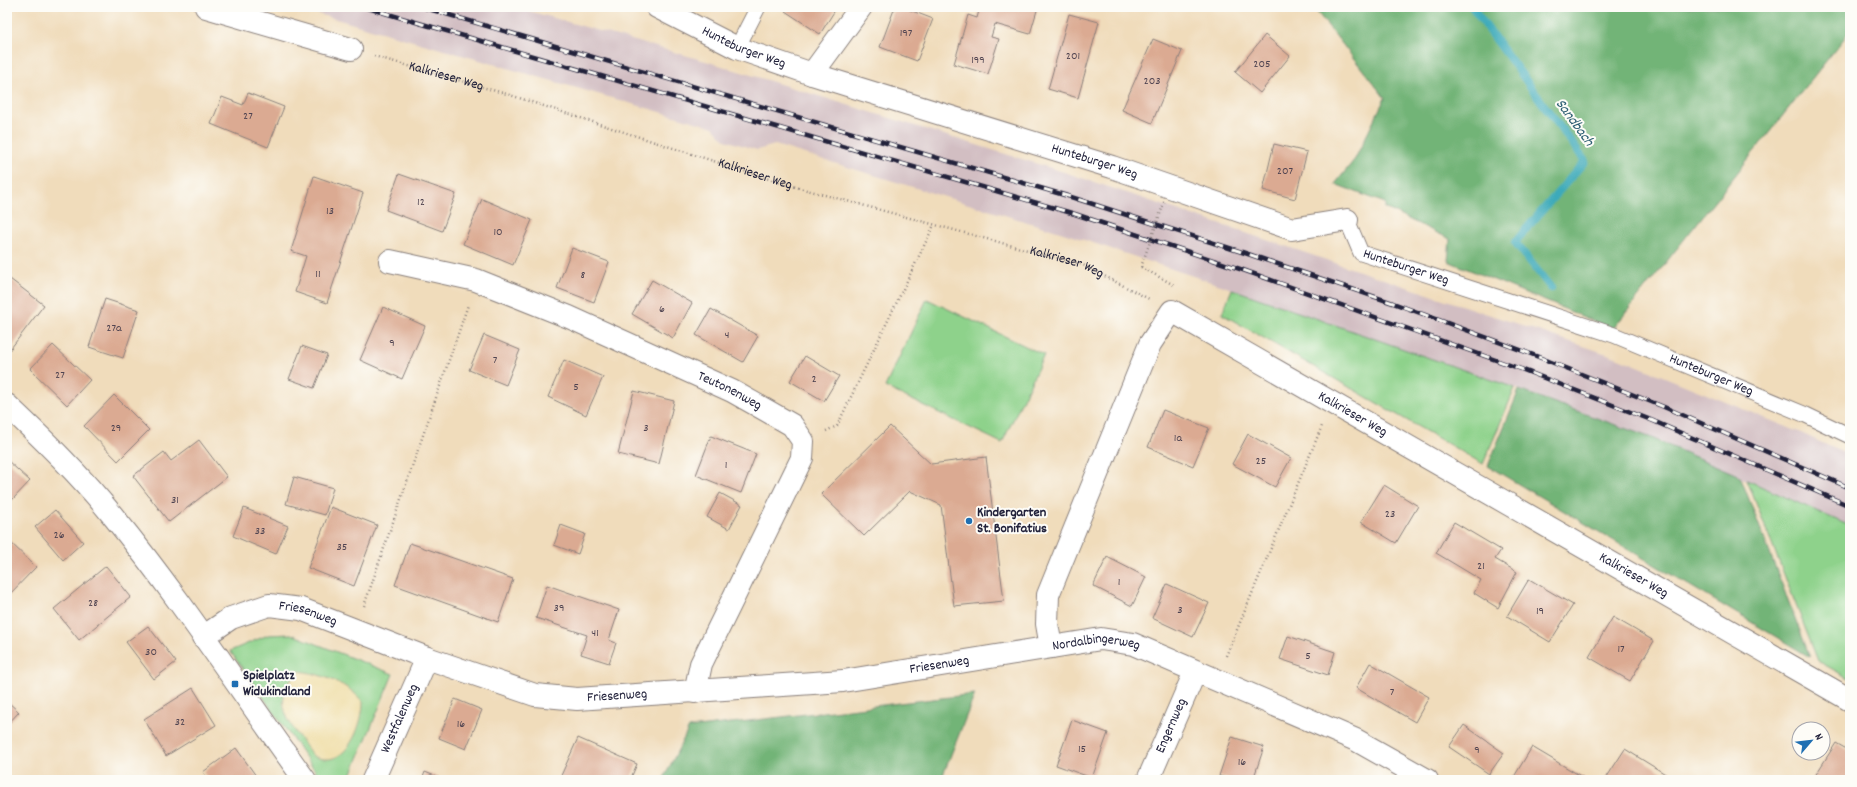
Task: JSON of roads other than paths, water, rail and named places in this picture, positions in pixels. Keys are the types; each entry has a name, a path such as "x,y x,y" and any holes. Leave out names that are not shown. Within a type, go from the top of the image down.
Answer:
{"street":[{"path":"206,7 351,49"},
{"name":"Hunteburger Weg","path":"657,7 737,48 812,74 1112,167 1292,229 1347,220"},
{"path":"812,74 861,7"},
{"name":"Teutonenweg","path":"390,261 476,280 569,317 732,391 792,425 803,441 802,458 701,664 695,692"},
{"name":"Kalkrieser Weg","path":"1172,311 1331,404 1850,700"},
{"name":"Nordalbingerweg","path":"1172,311 1150,344 1048,595 1047,624 1051,647 1100,639 1133,644 1195,672 1356,740 1426,780"},
{"path":"7,405 55,451 113,516 305,780"},
{"name":"Friesenweg","path":"202,637 231,618 269,605 301,609 427,658 535,695 577,700 843,681 1051,647"},
{"name":"Westfalenweg","path":"373,780 427,658"},
{"name":"Engernweg","path":"1148,780 1195,672"}],"lane":[{"path":"737,48 758,7"},
{"name":"Hunteburger Weg","path":"1347,220 1361,253 1614,336 1806,414 1850,436"}],"waterway":[{"name":"Sandbach","path":"1472,7 1585,161 1515,242 1551,288"}],"railway":[{"path":"364,7 1075,214 1243,270 1521,369 1651,420 1850,506"},
{"path":"422,7 1071,197 1248,254 1393,303 1531,354 1664,407 1850,488"}],"place":[{"name":"Kindergarten St. Bonifatius","path":"969,521"},
{"name":"Spielplatz Widukindland","path":"235,684"}]}
